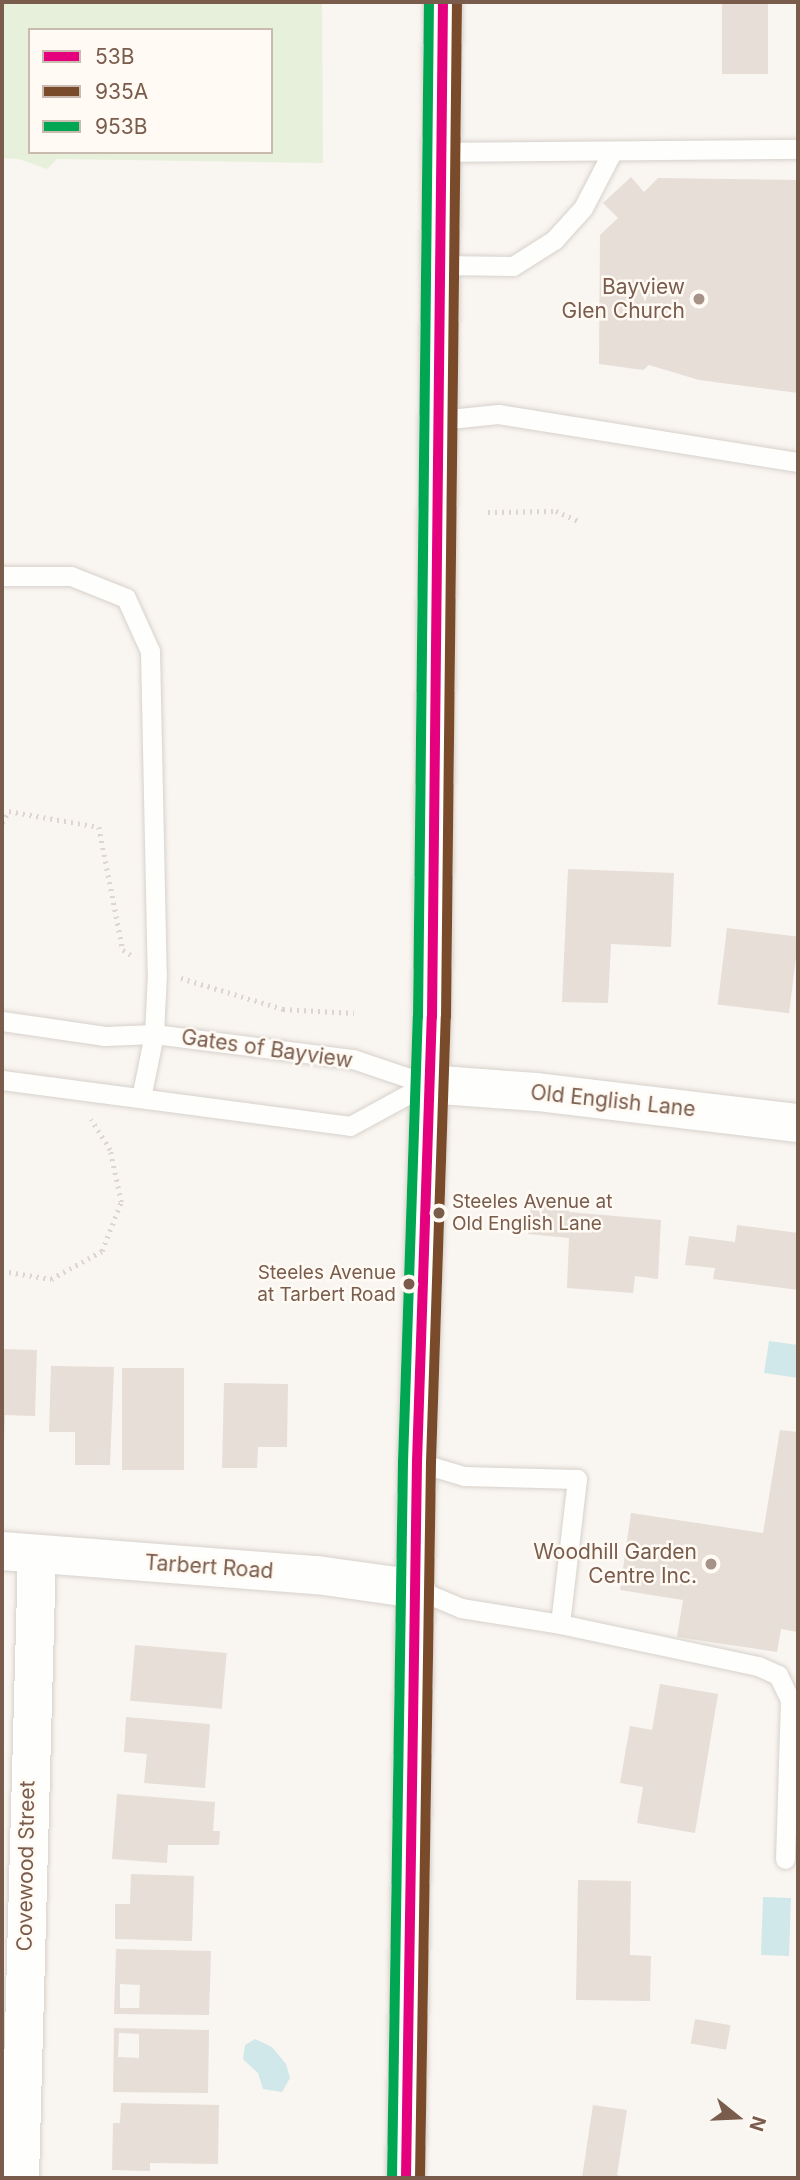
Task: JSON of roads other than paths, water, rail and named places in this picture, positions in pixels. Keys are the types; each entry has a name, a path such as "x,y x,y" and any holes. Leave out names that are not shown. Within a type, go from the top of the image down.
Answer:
{"main road":[{"path":"406,2178 417,1462 427,1084 432,1017 440,420 439,152 443,2"},
{"name":"Old English Lane","path":"427,1084 537,1092 798,1123"},
{"name":"Tarbert Road","path":"20,1553 317,1575 416,1589"},
{"name":"Covewood Street","path":"20,1553 13,1992 20,2178"}],"lane":[{"path":"439,152 798,149"},
{"path":"441,265 513,266 554,240 583,208 612,152"},
{"path":"440,420 499,414 798,461"},
{"path":"2,576 71,576 126,598 150,651 157,973 154,1034 141,1098"},
{"name":"Gates of Bayview","path":"2,1021 104,1036 154,1034 353,1059 427,1084"},
{"path":"2,1080 350,1126 427,1084"},
{"path":"417,1462 464,1476 577,1479 560,1623"},
{"path":"416,1589 461,1608 560,1623 758,1667 778,1675 790,1700 785,1859"}],"water":[{"path":"769,1341 798,1345 798,1378 764,1373"},
{"path":"763,1897 791,1898 789,1956 761,1955"},
{"path":"255,2039 272,2047 286,2064 290,2078 282,2092 263,2089 258,2073 243,2059 245,2045"}],"place":[{"name":"Bayview Glen Church","path":"699,299"},
{"name":"Steeles Avenue at Old English Lane","path":"439,1213"},
{"name":"Steeles Avenue at Tarbert Road","path":"409,1284"},
{"name":"Woodhill Garden Centre Inc.","path":"711,1564"}]}
